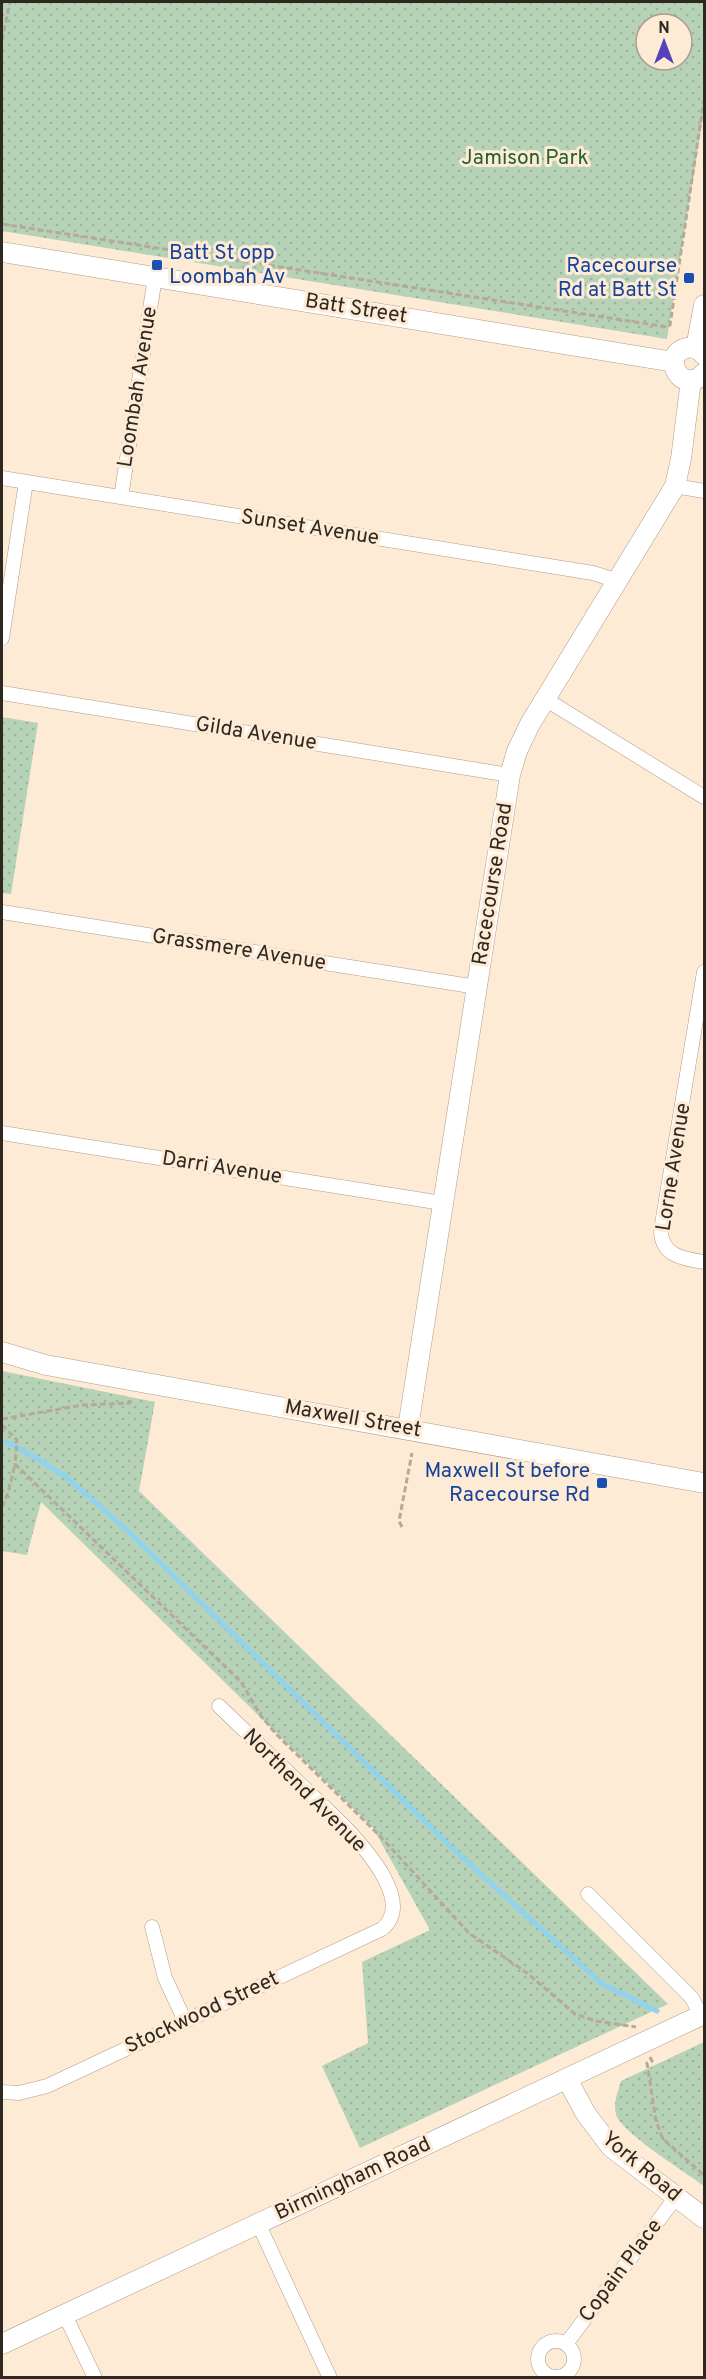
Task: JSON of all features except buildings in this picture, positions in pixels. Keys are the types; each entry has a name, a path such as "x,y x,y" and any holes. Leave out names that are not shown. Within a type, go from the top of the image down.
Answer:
{"street":[{"name":"Batt Street","path":"2,252 674,362"},
{"name":"Loombah Avenue","path":"121,497 155,276"},
{"path":"698,376 686,380 677,373 674,362 682,350 700,352 705,305"},
{"name":"Racecourse Road","path":"408,1428 510,775 522,737 675,486 698,376"},
{"name":"Sunset Avenue","path":"2,478 593,573 618,581"},
{"path":"2,638 26,482"},
{"path":"675,486 705,490"},
{"name":"Gilda Avenue","path":"2,693 510,775"},
{"path":"545,699 705,797"},
{"name":"Grassmere Avenue","path":"2,912 477,987"},
{"name":"Lorne Avenue","path":"705,972 700,1036 661,1235 667,1249 676,1256 705,1262"},
{"name":"Darri Avenue","path":"2,1133 442,1203"},
{"name":"Maxwell Street","path":"2,1352 46,1365 705,1483"},
{"name":"Northend Avenue","path":"219,1706 363,1847 392,1897 393,1914"},
{"path":"588,1894 692,1998 703,2015"},
{"name":"Stockwood Street","path":"2,2092 19,2093 47,2086 382,1929 389,1923 393,1914"},
{"path":"152,1928 165,1978 184,2021"},
{"name":"Birmingham Road","path":"2,2344 703,2015"},
{"name":"York Road","path":"567,2079 586,2114 611,2147 705,2218"},
{"name":"Copain Place","path":"566,2344 676,2197"},
{"path":"258,2223 330,2378"},
{"path":"65,2315 95,2378"}],"path":[{"path":"2,40 10,2"},
{"path":"2,224 668,327 705,100"},
{"path":"2,1419 83,1405 130,1403 134,1379"},
{"path":"2,1425 16,1440 15,1464 2,1507"},
{"path":"402,1527 399,1521 412,1453"},
{"path":"15,1464 241,1682 261,1716 277,1735 380,1836 469,1933 526,1973 575,2014 596,2021 635,2025"},
{"path":"652,2061 647,2063 656,2121 663,2139 705,2175"}],"green space":[{"name":"Jamison Park","path":"2,2 704,2 704,111 667,339 2,231"},
{"path":"2,717 38,723 11,894 2,893"},
{"path":"2,1371 155,1402 139,1491 668,2004 360,2148 322,2066 368,2043 362,1962 430,1930 373,1828 41,1502 27,1555 2,1551"},
{"path":"704,2042 704,2186 632,2134 617,2117 615,2108 621,2081"}],"waterway":[{"path":"2,1441 16,1446 65,1476 130,1533 453,1849 601,1983 657,2011"}],"place":[{"name":"Batt St opp Loombah Av","path":"157,265"},
{"name":"Racecourse Rd at Batt St","path":"689,278"},
{"name":"Maxwell St before Racecourse Rd","path":"602,1483"}]}
